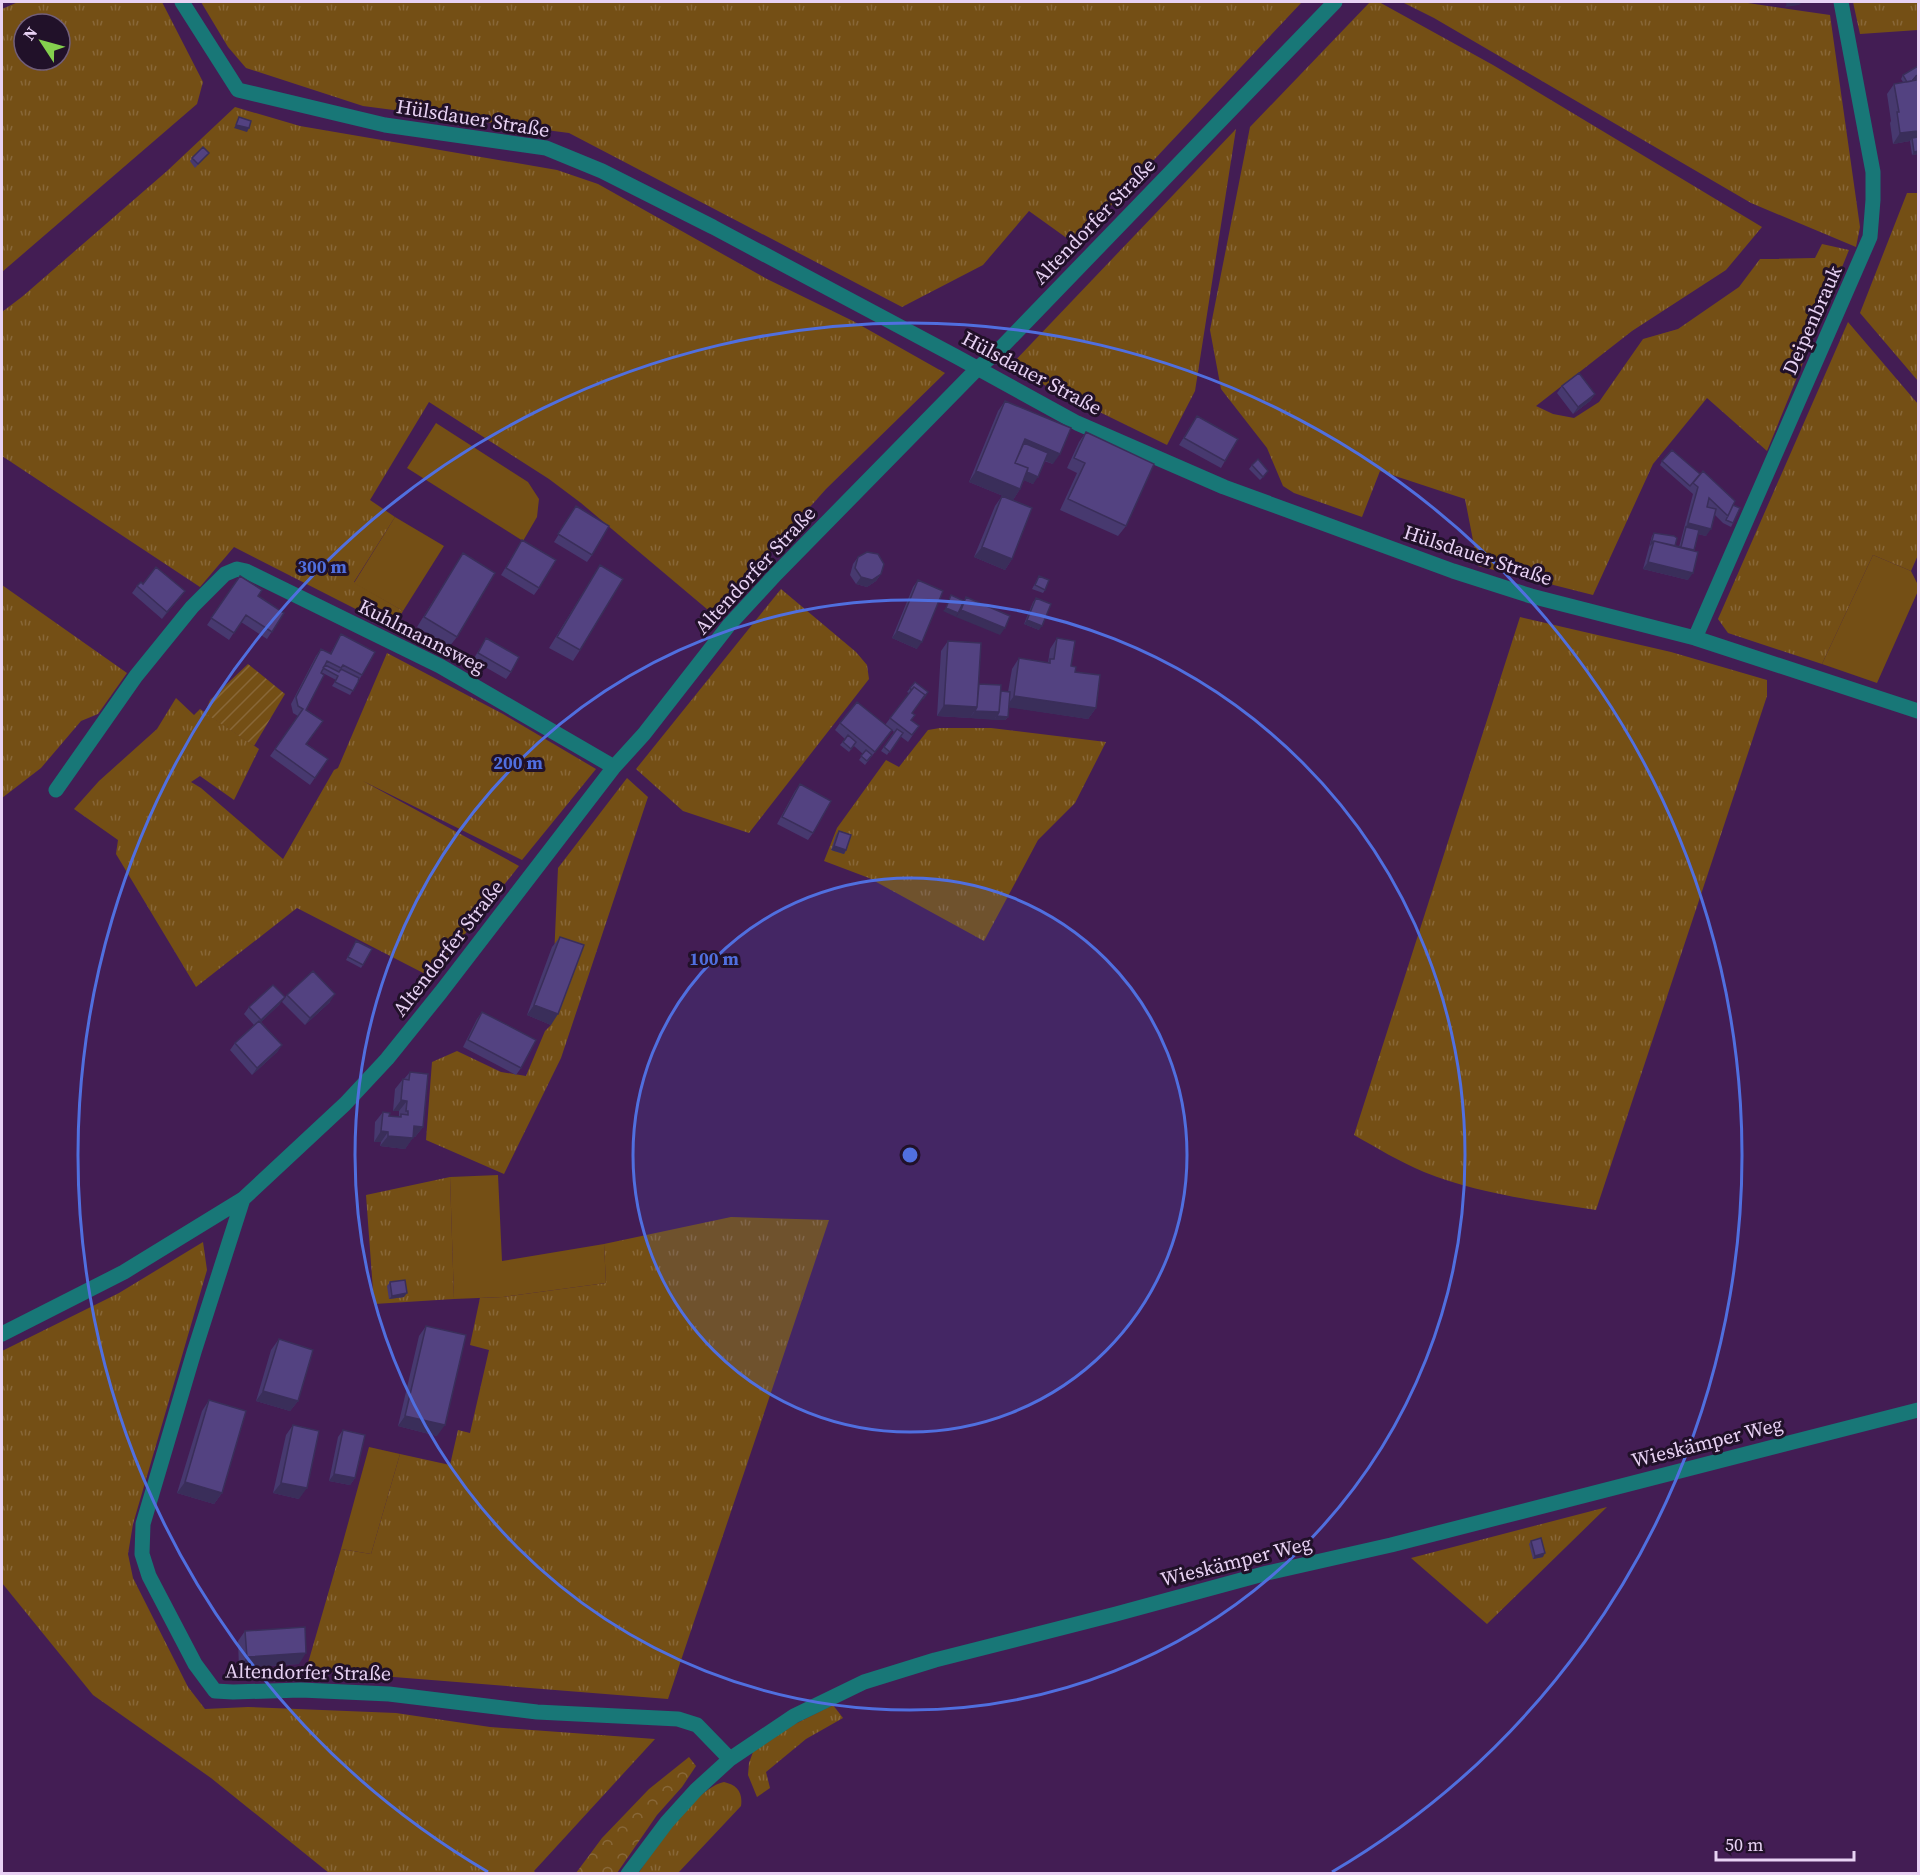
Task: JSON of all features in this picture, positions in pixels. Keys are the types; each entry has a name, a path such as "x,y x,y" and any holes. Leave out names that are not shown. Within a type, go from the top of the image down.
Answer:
{"street":[{"name":"Hülsdauer Straße","path":"182,2 238,90 385,126 546,148 602,171 703,222 1077,423 1224,487 1531,596 1695,639 1918,711"},
{"name":"Altendorfer Straße","path":"2,1334 124,1272 243,1199 345,1104 387,1059 448,983 614,767 644,734 729,625 776,574 978,368 999,350 1335,2"},
{"name":"Deipenbrauk","path":"1695,639 1869,237 1873,200 1872,172 1841,2"},
{"name":"Kuhlmannsweg","path":"56,790 136,676 177,625 225,574 237,569 440,666 614,767"},
{"name":"Altendorfer Straße","path":"243,1199 194,1352 143,1524 142,1554 149,1576 195,1665 215,1691 300,1690 388,1694 537,1712 678,1719 697,1725 729,1759"},
{"name":"Wieskämper Weg","path":"628,1874 667,1822 729,1759 794,1716 864,1682 908,1668 1267,1573 1391,1545 1918,1410"}],"green space":[{"path":"18,2 162,2 203,82 197,104 2,272 2,9"},
{"path":"201,2 1302,2 1075,244 1029,211 983,265 902,307 569,133 363,106 246,68 228,47"},
{"path":"1370,2 1379,2 1493,65 1762,227 1726,270 1632,331 1536,406 1553,414 1574,418 1599,402 1643,339 1678,329 1739,287 1760,259 1815,258 1822,244 1849,250 1767,451 1707,398 1653,464 1593,595 1478,566 1465,499 1380,471 1362,517 1294,493 1283,486 1267,448 1221,389 1210,330 1250,127"},
{"path":"1402,2 1741,2 1830,15 1860,227 1856,247 1751,203 1434,18"},
{"path":"1853,2 1918,2 1918,30 1860,34"},
{"path":"235,107 300,126 557,170 598,184 767,279 853,321 945,373 826,489 714,615 581,503 549,479 429,402 370,500 395,517 354,582 403,611 393,628 234,547 200,587 2,456 2,312 167,171"},
{"path":"1236,129 1195,391 1167,445 1030,378 1012,364"},
{"path":"1907,193 1918,193 1918,381 1860,313"},
{"path":"1848,322 1918,404 1918,555 1911,571 1873,555 1822,664 1728,633 1718,619"},
{"path":"436,423 528,482 539,499 537,517 523,541 407,468"},
{"path":"395,517 444,546 403,611 354,583"},
{"path":"1873,555 1911,571 1918,585 1918,591 1877,683 1822,664"},
{"path":"2,585 127,673 98,714 81,721 41,768 2,798"},
{"path":"781,589 856,652 867,665 869,679 749,833 683,811 636,769"},
{"path":"1520,617 1671,652 1767,680 1767,696 1596,1210 1509,1196 1445,1180 1406,1164 1354,1135"},
{"path":"387,653 503,714 596,769 522,860 363,781 519,866 431,977 297,908 196,987 116,854 118,840 74,809 99,781 157,729 176,698 194,715 200,709 259,749 234,800 200,776 191,782 201,788 283,859 334,770 338,768"},
{"path":"248,664 285,694 254,746 205,713 210,700"},
{"path":"991,728 1106,742 1075,803 1038,840 984,941 869,878 824,861 837,828 886,760 899,767 928,730"},
{"path":"627,778 648,797 561,1058 504,1174 426,1140 432,1062 457,1051 501,1072 526,1076 545,1031 551,1025 558,868"},
{"path":"498,1175 502,1261 604,1244 606,1283 503,1297 454,1299 450,1177"},
{"path":"450,1177 454,1299 374,1304 366,1195"},
{"path":"731,1217 829,1220 668,1699 306,1670 341,1549 371,1554 400,1454 450,1465 458,1430 470,1433 489,1350 470,1345 480,1298 606,1283 604,1244"},
{"path":"203,1242 207,1270 133,1524 128,1554 133,1578 188,1687 205,1709 248,1707 396,1713 490,1727 655,1739 534,1871 536,1873 329,1873 211,1778 93,1695 2,1583 2,1351 119,1293"},
{"path":"369,1447 400,1454 371,1554 341,1549"},
{"path":"1607,1507 1487,1624 1411,1558"},
{"path":"833,1705 843,1718 806,1739 766,1772 770,1788 757,1797 748,1775 753,1752 793,1725"},
{"path":"689,1757 696,1766 682,1787 657,1815 617,1873 576,1873 602,1838 649,1789"},
{"path":"724,1782 738,1790 741,1806 678,1873 638,1874 665,1835 689,1807 701,1795"}],"building":[{"path":"1918,66 1918,75 1912,81 1907,82 1903,75"},
{"path":"1918,75 1918,131 1900,133 1894,84 1916,80"},
{"path":"239,117 251,121 249,128 236,125"},
{"path":"1918,137 1918,151 1914,152 1912,138"},
{"path":"203,147 209,153 198,164 192,158"},
{"path":"1579,373 1595,394 1578,407 1562,386"},
{"path":"1005,401 1071,428 1060,454 1025,439 1015,463 1028,468 1020,489 976,471"},
{"path":"1197,416 1238,439 1225,461 1184,438"},
{"path":"1086,432 1154,464 1126,526 1068,499 1085,463 1074,458"},
{"path":"1024,443 1048,453 1038,477 1027,472 1028,468 1015,463"},
{"path":"1672,450 1700,474 1690,486 1662,461"},
{"path":"1258,459 1268,471 1263,477 1252,465"},
{"path":"1703,471 1735,501 1728,516 1709,498 1707,507 1716,509 1711,529 1688,523 1698,487 1693,483"},
{"path":"1002,496 1032,508 1012,559 982,547"},
{"path":"1733,505 1740,508 1733,523 1726,520"},
{"path":"576,506 609,526 592,555 558,534"},
{"path":"1686,527 1699,530 1694,550 1680,547"},
{"path":"1654,533 1674,536 1677,538 1675,546 1654,541 1651,544"},
{"path":"522,540 556,560 539,588 506,568"},
{"path":"1654,541 1698,552 1693,573 1648,562"},
{"path":"867,552 878,554 884,564 881,574 872,580 861,577 855,568 858,557"},
{"path":"463,553 495,573 457,637 424,617"},
{"path":"600,565 623,579 580,650 557,637"},
{"path":"156,567 185,591 167,612 137,586 141,582 143,584"},
{"path":"240,576 262,590 258,596 284,613 272,632 246,615 234,633 211,618"},
{"path":"1039,576 1049,580 1045,590 1035,585"},
{"path":"918,580 943,591 922,642 897,631"},
{"path":"951,595 964,601 958,613 946,608"},
{"path":"966,597 1010,616 1005,628 961,610"},
{"path":"1036,598 1051,604 1042,626 1027,620"},
{"path":"341,634 375,652 362,675 343,665 341,668 327,661 321,673 324,675 306,710 323,721 306,744 328,759 315,778 275,749 303,709 298,706 296,697 321,649 331,654"},
{"path":"486,638 519,657 511,672 478,653"},
{"path":"1057,638 1075,641 1071,666 1076,667 1075,672 1100,675 1096,708 1014,696 1019,658 1050,663 1050,659 1054,659"},
{"path":"948,641 981,643 977,707 944,705"},
{"path":"325,665 339,672 341,669 359,678 353,691 335,682 338,676 323,668"},
{"path":"915,682 928,692 923,699 925,695 914,687 911,690 910,688"},
{"path":"979,684 1001,685 999,712 975,711"},
{"path":"914,687 925,695 912,713 915,715 911,720 919,726 912,735 890,718"},
{"path":"1001,691 1010,692 1008,717 997,716"},
{"path":"857,702 892,730 875,752 840,723"},
{"path":"897,729 903,733 890,752 884,747"},
{"path":"848,735 856,742 851,749 843,742"},
{"path":"866,750 872,755 867,761 861,756"},
{"path":"800,784 831,801 813,833 782,817"},
{"path":"839,831 851,835 846,850 834,846"},
{"path":"560,937 584,945 558,1014 534,1005"},
{"path":"356,941 372,949 363,965 348,957"},
{"path":"313,971 335,994 310,1018 287,995"},
{"path":"273,985 285,997 261,1020 249,1007"},
{"path":"482,1012 536,1040 521,1068 468,1040"},
{"path":"259,1021 282,1045 257,1068 235,1043"},
{"path":"410,1072 428,1074 423,1127 414,1126 413,1138 388,1136 388,1132 381,1131 383,1112 390,1113 389,1116 408,1115 407,1101 401,1100 403,1079 409,1080"},
{"path":"405,1280 407,1293 392,1296 390,1282"},
{"path":"426,1326 466,1335 445,1425 405,1416"},
{"path":"279,1339 313,1350 298,1401 263,1391"},
{"path":"209,1400 246,1411 222,1493 185,1482"},
{"path":"293,1425 319,1431 307,1488 281,1483"},
{"path":"343,1430 365,1435 355,1478 334,1474"},
{"path":"1541,1538 1545,1553 1535,1556 1531,1541"},
{"path":"305,1627 306,1653 247,1657 245,1631"}]}
